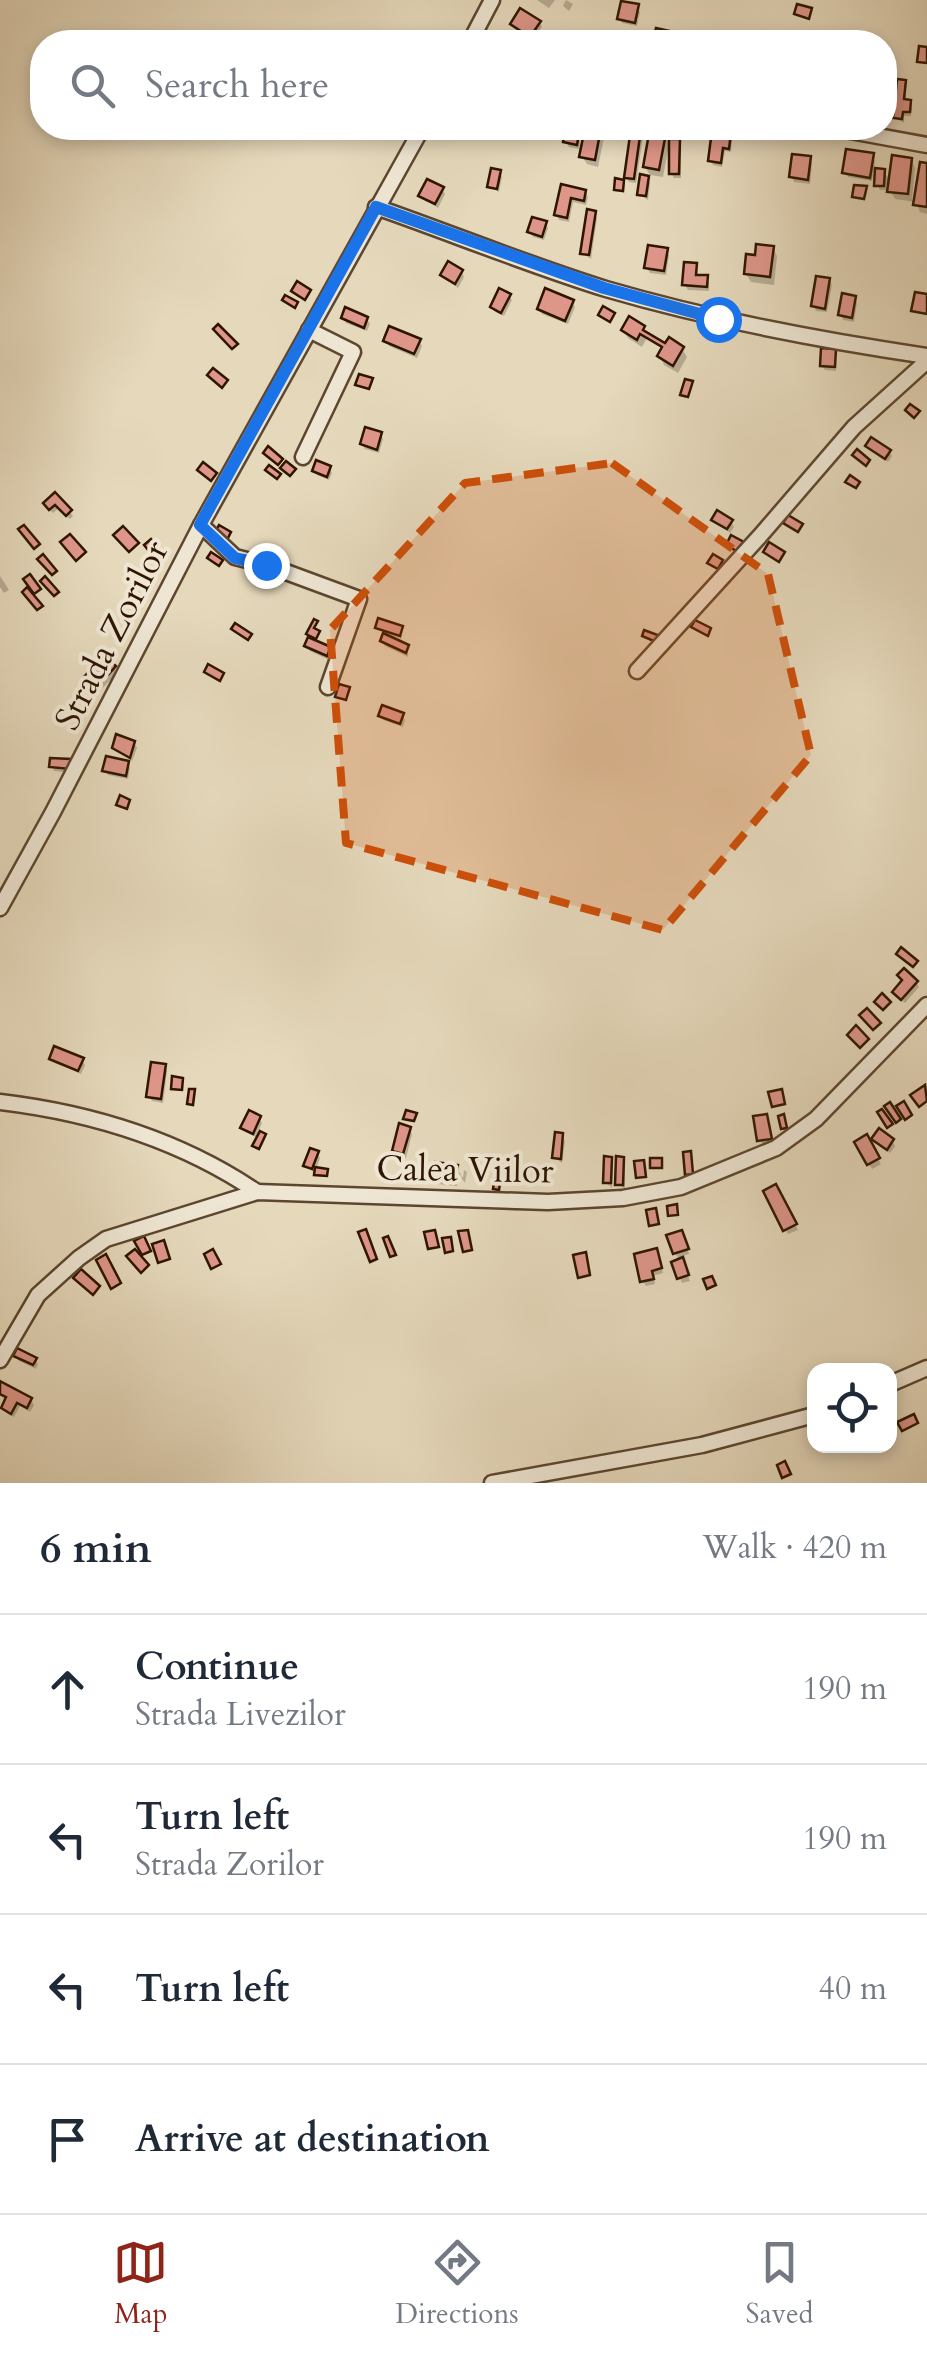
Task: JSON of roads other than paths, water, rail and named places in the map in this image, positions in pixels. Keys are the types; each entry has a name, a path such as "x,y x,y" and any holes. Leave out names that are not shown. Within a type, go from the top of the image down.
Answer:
{"street":[{"path":"476,30 492,0"},
{"name":"Strada Zorilor","path":"0,908 200,525 415,140"},
{"path":"897,140 927,145"},
{"path":"376,207 604,288 793,336 927,359"},
{"path":"303,457 353,352 309,330"},
{"path":"637,671 854,426 927,359"},
{"path":"200,525 235,558 266,565 360,599 328,687"},
{"name":"Calea Viilor","path":"0,1360 38,1295 106,1239 258,1192 548,1202 623,1198 682,1186 776,1148 816,1119 927,1005"},
{"path":"0,1102 56,1108 149,1136 220,1167 258,1192"},
{"path":"897,1381 927,1368"},
{"path":"492,1483 702,1444 807,1418"}]}
